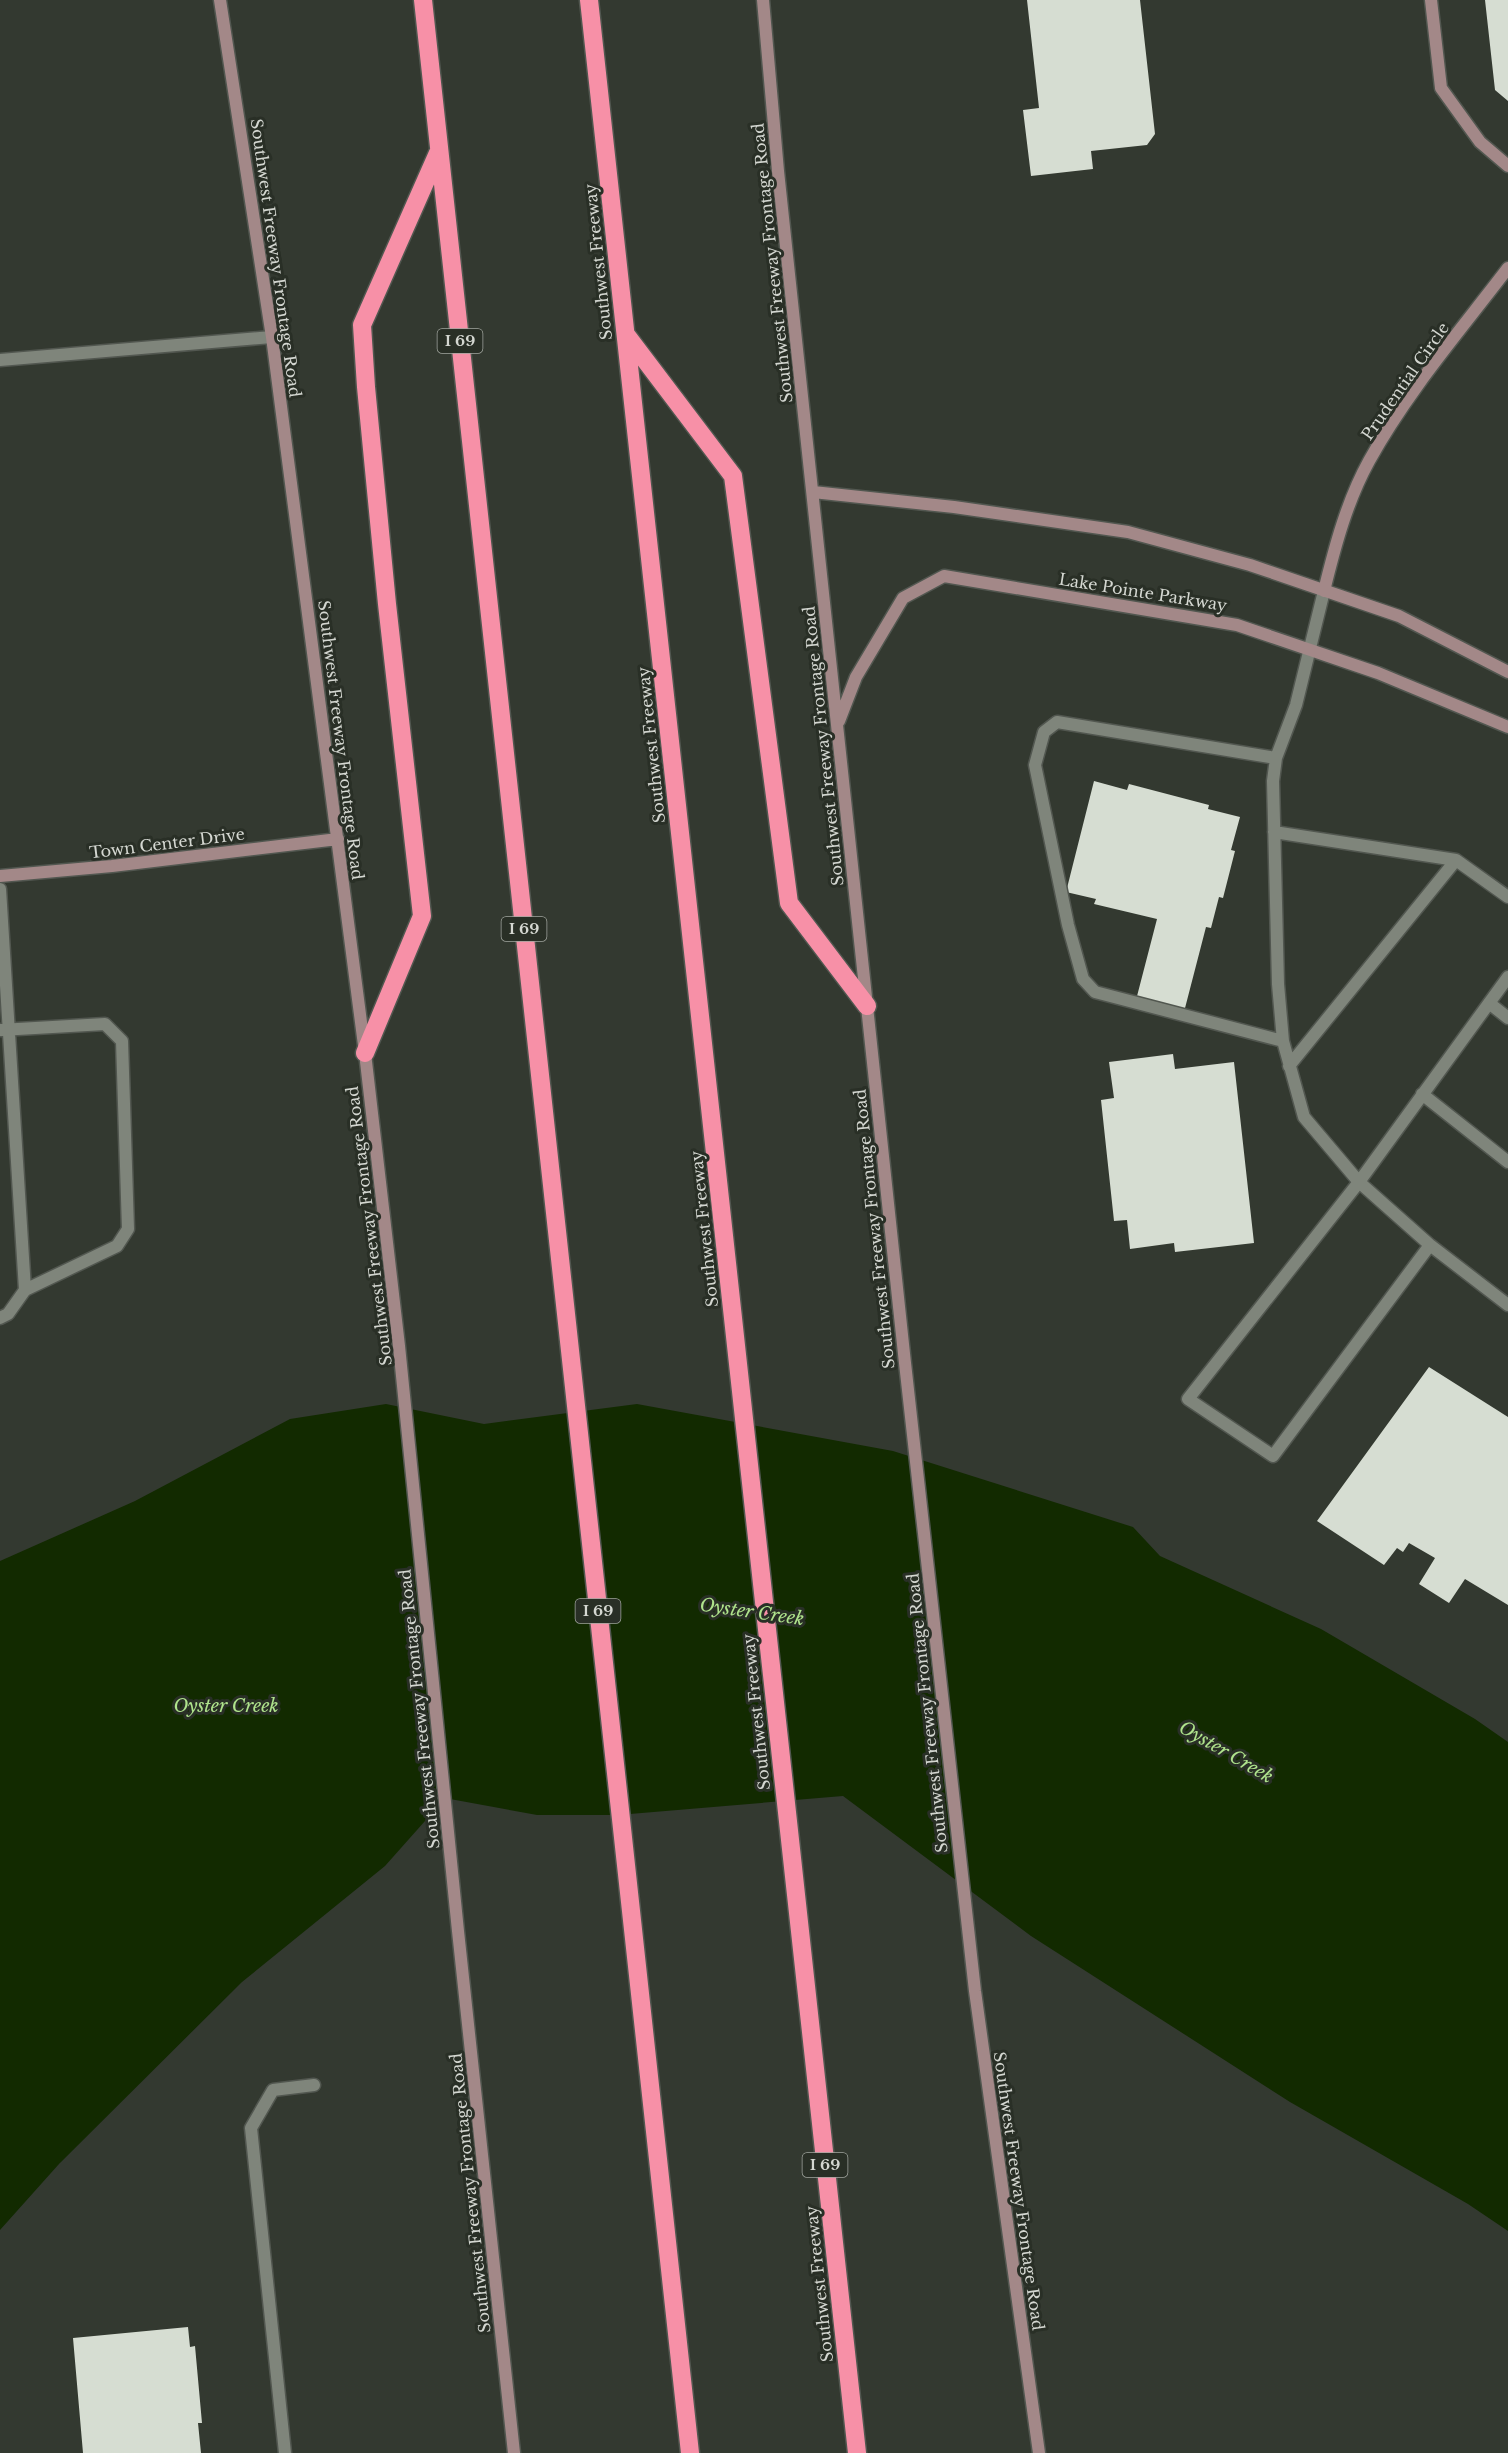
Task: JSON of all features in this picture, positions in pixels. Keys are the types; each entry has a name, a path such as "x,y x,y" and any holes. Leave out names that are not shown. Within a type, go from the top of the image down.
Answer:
{"highway":[{"name":"I 69","path":"423,0 690,2453"},
{"name":"Southwest Freeway","path":"589,0 856,2453"},
{"path":"365,1053 422,916 387,604 362,325 439,151"},
{"path":"626,335 733,476 789,903 867,1006"}],"main road":[{"name":"Southwest Freeway Frontage Road","path":"219,0 272,337 365,1053 399,1346 514,2453"},
{"name":"Southwest Freeway Frontage Road","path":"763,0 774,131 905,1363 975,1991 1039,2453"},
{"path":"1431,0 1441,88 1480,142 1508,166"},
{"name":"Prudential Circle","path":"1324,591 1334,550 1350,502 1368,463 1391,424 1508,268"},
{"path":"813,492 954,507 1128,532 1250,566 1399,616 1508,672"},
{"name":"Lake Pointe Parkway","path":"837,724 856,677 903,598 944,576 1237,625 1378,673 1508,727"},
{"name":"Town Center Drive","path":"0,876 112,866 338,839"}],"lane":[{"path":"0,360 272,337"},
{"path":"1324,591 1296,705 1276,758 1273,782 1278,984 1283,1041 1289,1066 1304,1117 1359,1182 1430,1245 1508,1305"},
{"path":"1276,758 1057,722 1044,732 1035,765 1068,925 1083,979 1095,992 1283,1041"},
{"path":"1274,832 1456,860 1508,897"},
{"path":"1289,1066 1456,860"},
{"path":"0,889 4,1029 25,1290"},
{"path":"1430,1245 1273,1456 1188,1399 1359,1182 1508,977"},
{"path":"1489,1003 1508,1018"},
{"path":"0,1318 8,1314 25,1290 117,1246 128,1229 122,1041 105,1024 4,1029"},
{"path":"1422,1094 1508,1162"},
{"path":"285,2453 251,2128 273,2090 314,2085"}],"water":[{"name":"Oyster Creek","path":"386,1404 484,1424 637,1404 893,1451 1133,1527 1160,1556 1321,1629 1475,1719 1508,1742 1508,2231 1468,2204 1290,2102 1031,1936 843,1796 618,1815 537,1815 450,1799 433,1812 385,1866 242,1982 59,2164 0,2230 0,1561 135,1501 290,1419"}],"building":[{"path":"1027,0 1140,0 1155,134 1147,145 1091,151 1093,169 1031,176 1023,110 1039,108"},
{"path":"1485,0 1508,0 1508,101 1495,90"},
{"path":"1094,781 1127,790 1129,784 1209,805 1208,809 1240,817 1231,850 1235,851 1223,898 1219,897 1211,928 1206,927 1184,1012 1136,1000 1157,919 1094,904 1096,899 1066,892"},
{"path":"1173,1054 1175,1069 1234,1062 1254,1243 1175,1252 1174,1243 1130,1249 1127,1220 1114,1221 1101,1100 1114,1098 1109,1062"},
{"path":"1429,1367 1508,1417 1508,1605 1465,1579 1449,1603 1419,1584 1435,1558 1409,1543 1403,1552 1397,1548 1384,1565 1317,1521"},
{"path":"188,2327 190,2347 195,2346 202,2423 198,2423 201,2453 83,2453 73,2338"}]}
